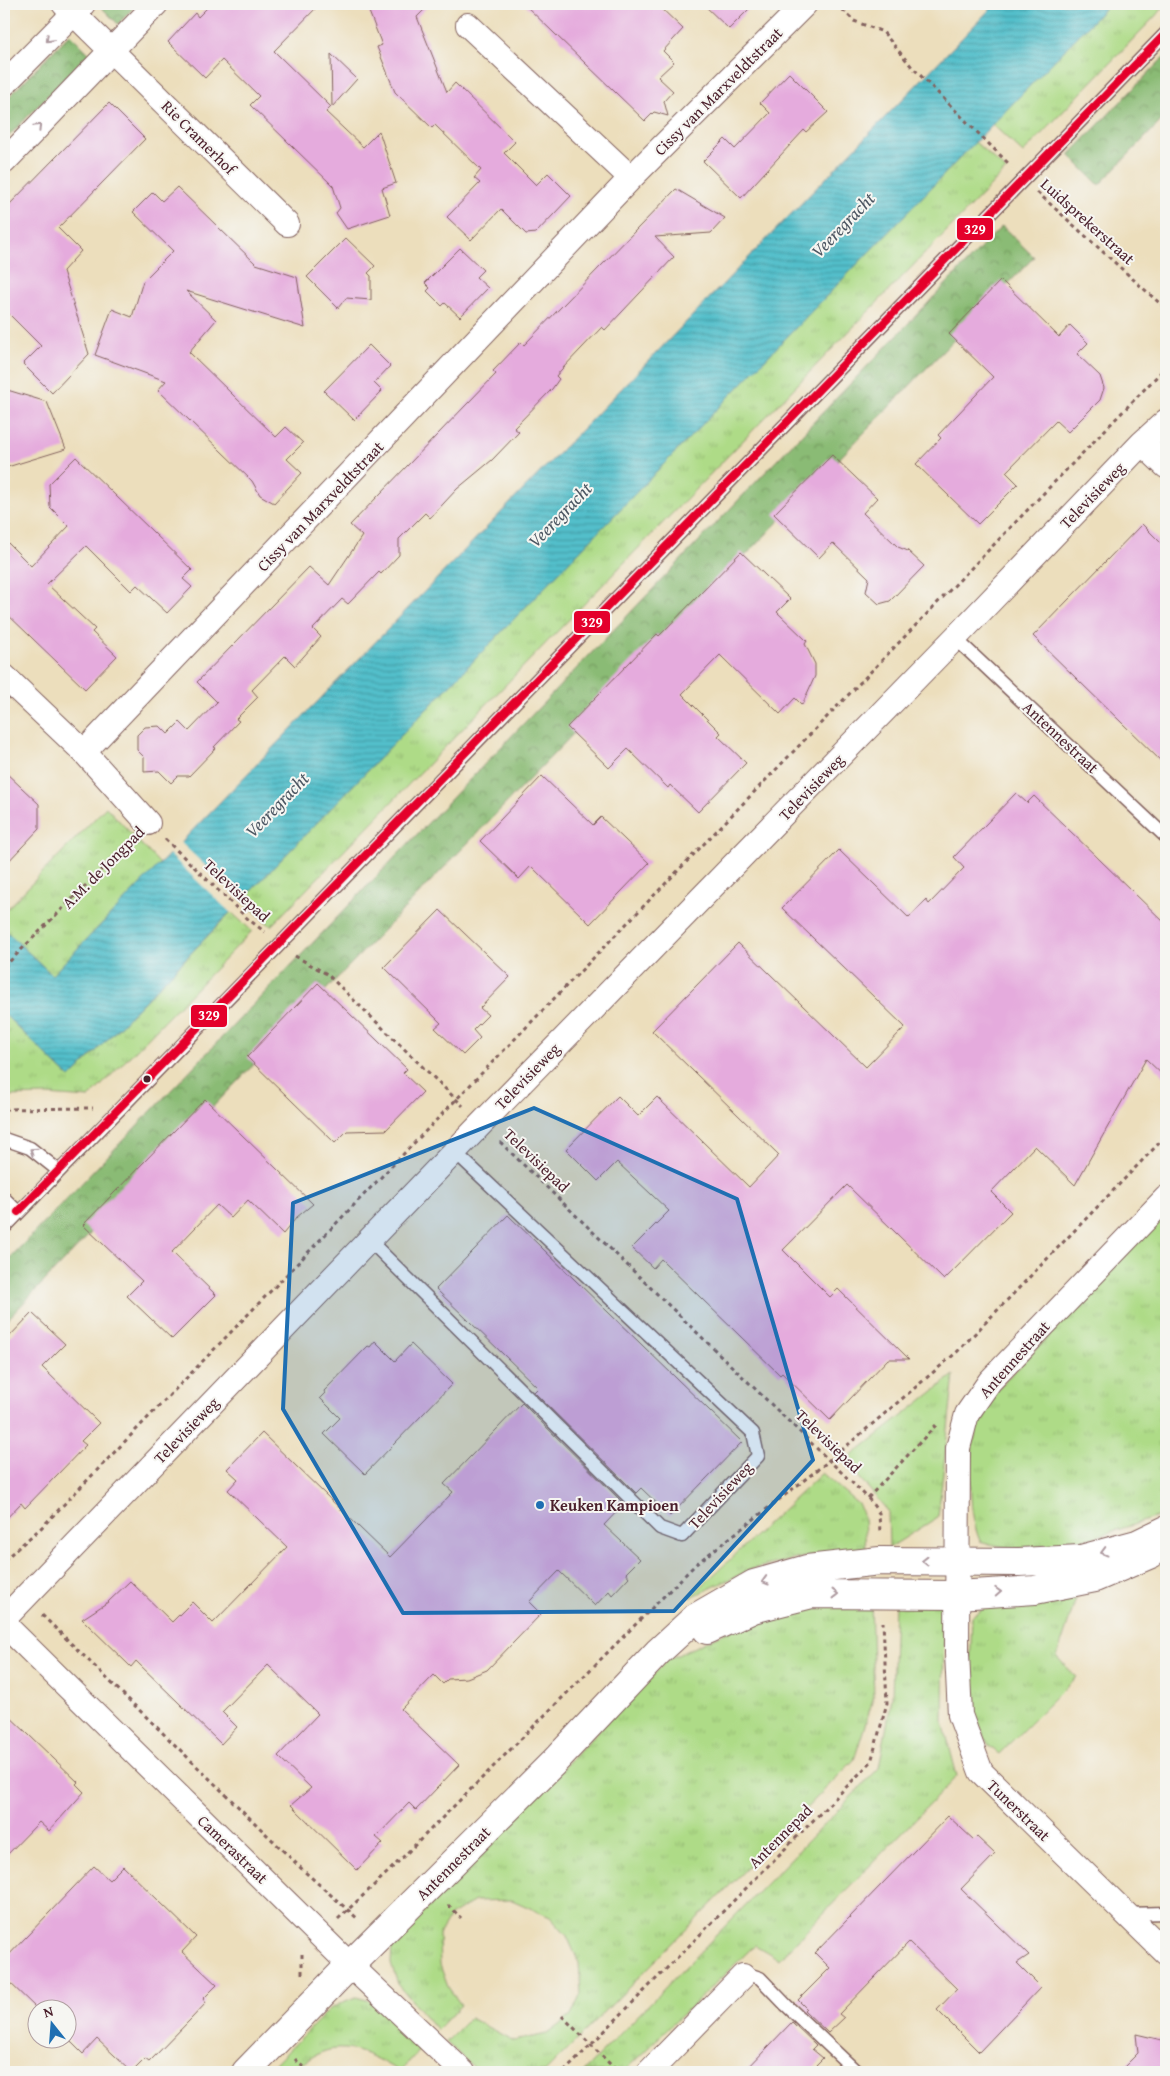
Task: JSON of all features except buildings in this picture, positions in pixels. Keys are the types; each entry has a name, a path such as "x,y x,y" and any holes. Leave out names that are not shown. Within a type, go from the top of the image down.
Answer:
{"street":[{"path":"4,162 156,4"},
{"name":"Cissy van Marxveldtstraat","path":"84,752 631,178 805,4"},
{"path":"4,84 73,7"},
{"name":"Rie Cramerhof","path":"73,7 112,50 287,224"},
{"path":"468,24 631,178"},
{"name":"Televisieweg","path":"4,1619 368,1240 955,638 1142,443 1166,422"},
{"path":"1142,443 1166,466"},
{"path":"4,676 84,752"},
{"name":"A.M. de Jongpad","path":"84,752 156,831"},
{"name":"Antennestraat","path":"957,1595 958,1448 967,1414 990,1381 1166,1198"},
{"name":"Antennestraat","path":"246,2072 350,1965 553,1763 658,1652 695,1618 754,1584 807,1569 880,1561 1019,1562 1081,1559 1137,1544 1166,1530"},
{"name":"Antennestraat","path":"658,1652 753,1608 812,1594 957,1595 1035,1590 1095,1578 1152,1554 1166,1546"},
{"name":"Tunerstraat","path":"957,1595 960,1715 981,1772 1126,1914 1157,1935 1166,1953"},
{"name":"Camerastraat","path":"4,1624 350,1965 464,2072"},
{"path":"649,2072 743,1976"}],"lane":[{"path":"4,1228 1166,33"},
{"name":"Antennestraat","path":"955,638 1166,837"},
{"path":"4,1139 30,1148 59,1171"},
{"name":"Televisieweg","path":"368,1240 660,1528 682,1536 758,1456 753,1433 454,1152"},
{"path":"4,1198 18,1212"},
{"path":"1126,1914 1166,1913"},
{"path":"743,1976 751,1975 760,1978 857,2072"}],"path":[{"name":"Luidsprekerstraat","path":"837,4 854,21 883,32 912,67 995,148 1024,181 1166,309"},
{"path":"4,1560 42,1527 1166,367"},
{"name":"Televisiepad","path":"156,831 278,945 327,974 868,1498 879,1513 880,1561"},
{"name":"A.M. de Jongpad","path":"4,967 34,937 156,831"},
{"path":"4,1109 94,1108"},
{"path":"868,1498 942,1419 967,1414"},
{"name":"Antennepad","path":"564,2072 871,1762 887,1703 882,1594"},
{"path":"25,1597 304,1872 379,1938"},
{"path":"562,2016 618,2072"}],"highlighted area":[{"path":"534,1108 737,1199 813,1460 674,1611 403,1613 283,1409 293,1203"}],"green space":[{"path":"98,4 137,4 118,24"},
{"path":"1109,4 1166,5 1023,153 992,124"},
{"path":"70,34 89,53 4,141 4,102"},
{"path":"1166,55 1166,116 1099,185 1069,155"},
{"path":"975,142 1006,170 271,926 242,900"},
{"path":"1002,226 1034,257 4,1323 4,1264"},
{"path":"106,807 160,864 52,975 4,929 4,912"},
{"path":"231,912 252,931 89,1098 47,1095 4,1096 4,1014 70,1078"},
{"path":"1166,1213 1166,1514 1098,1536 1050,1546 1027,1548 1003,1547 980,1541 971,1499 971,1465 975,1435 981,1415 990,1397"},
{"path":"954,1375 938,1517 889,1548 888,1511 845,1461"},
{"path":"822,1473 859,1505 864,1519 866,1551 813,1555 752,1569 689,1598"},
{"path":"1076,1599 1057,1657 1076,1677 999,1754 989,1746 969,1703 972,1616 987,1606"},
{"path":"937,1601 944,1611 943,1722 957,1776 779,1959 755,1945 623,2072 583,2072 879,1768 892,1698 895,1603"},
{"path":"871,1602 874,1696 854,1760 545,2072 479,2072 446,2042 470,2018 514,2041 547,2034 571,2016 581,1994 579,1963 567,1936 550,1917 512,1900 475,1901 451,1915 439,1934 440,1965 448,1987 461,2005 437,2030 398,1984 391,1964 392,1945 667,1660 748,1622 820,1603"},
{"path":"356,1997 374,2002 421,2048 400,2072 356,2051 333,2049 309,2059 296,2072 267,2072 330,2009"}],"water":[{"name":"Veeregracht","path":"995,4 1109,4 70,1078 4,1014 4,929 52,975"}],"pier":[{"path":"179,841 244,902 232,914 168,853"}],"transit line":[{"name":"329","path":"18,1212 1166,33"}],"place":[{"name":"Keuken Kampioen","path":"540,1505"}]}
